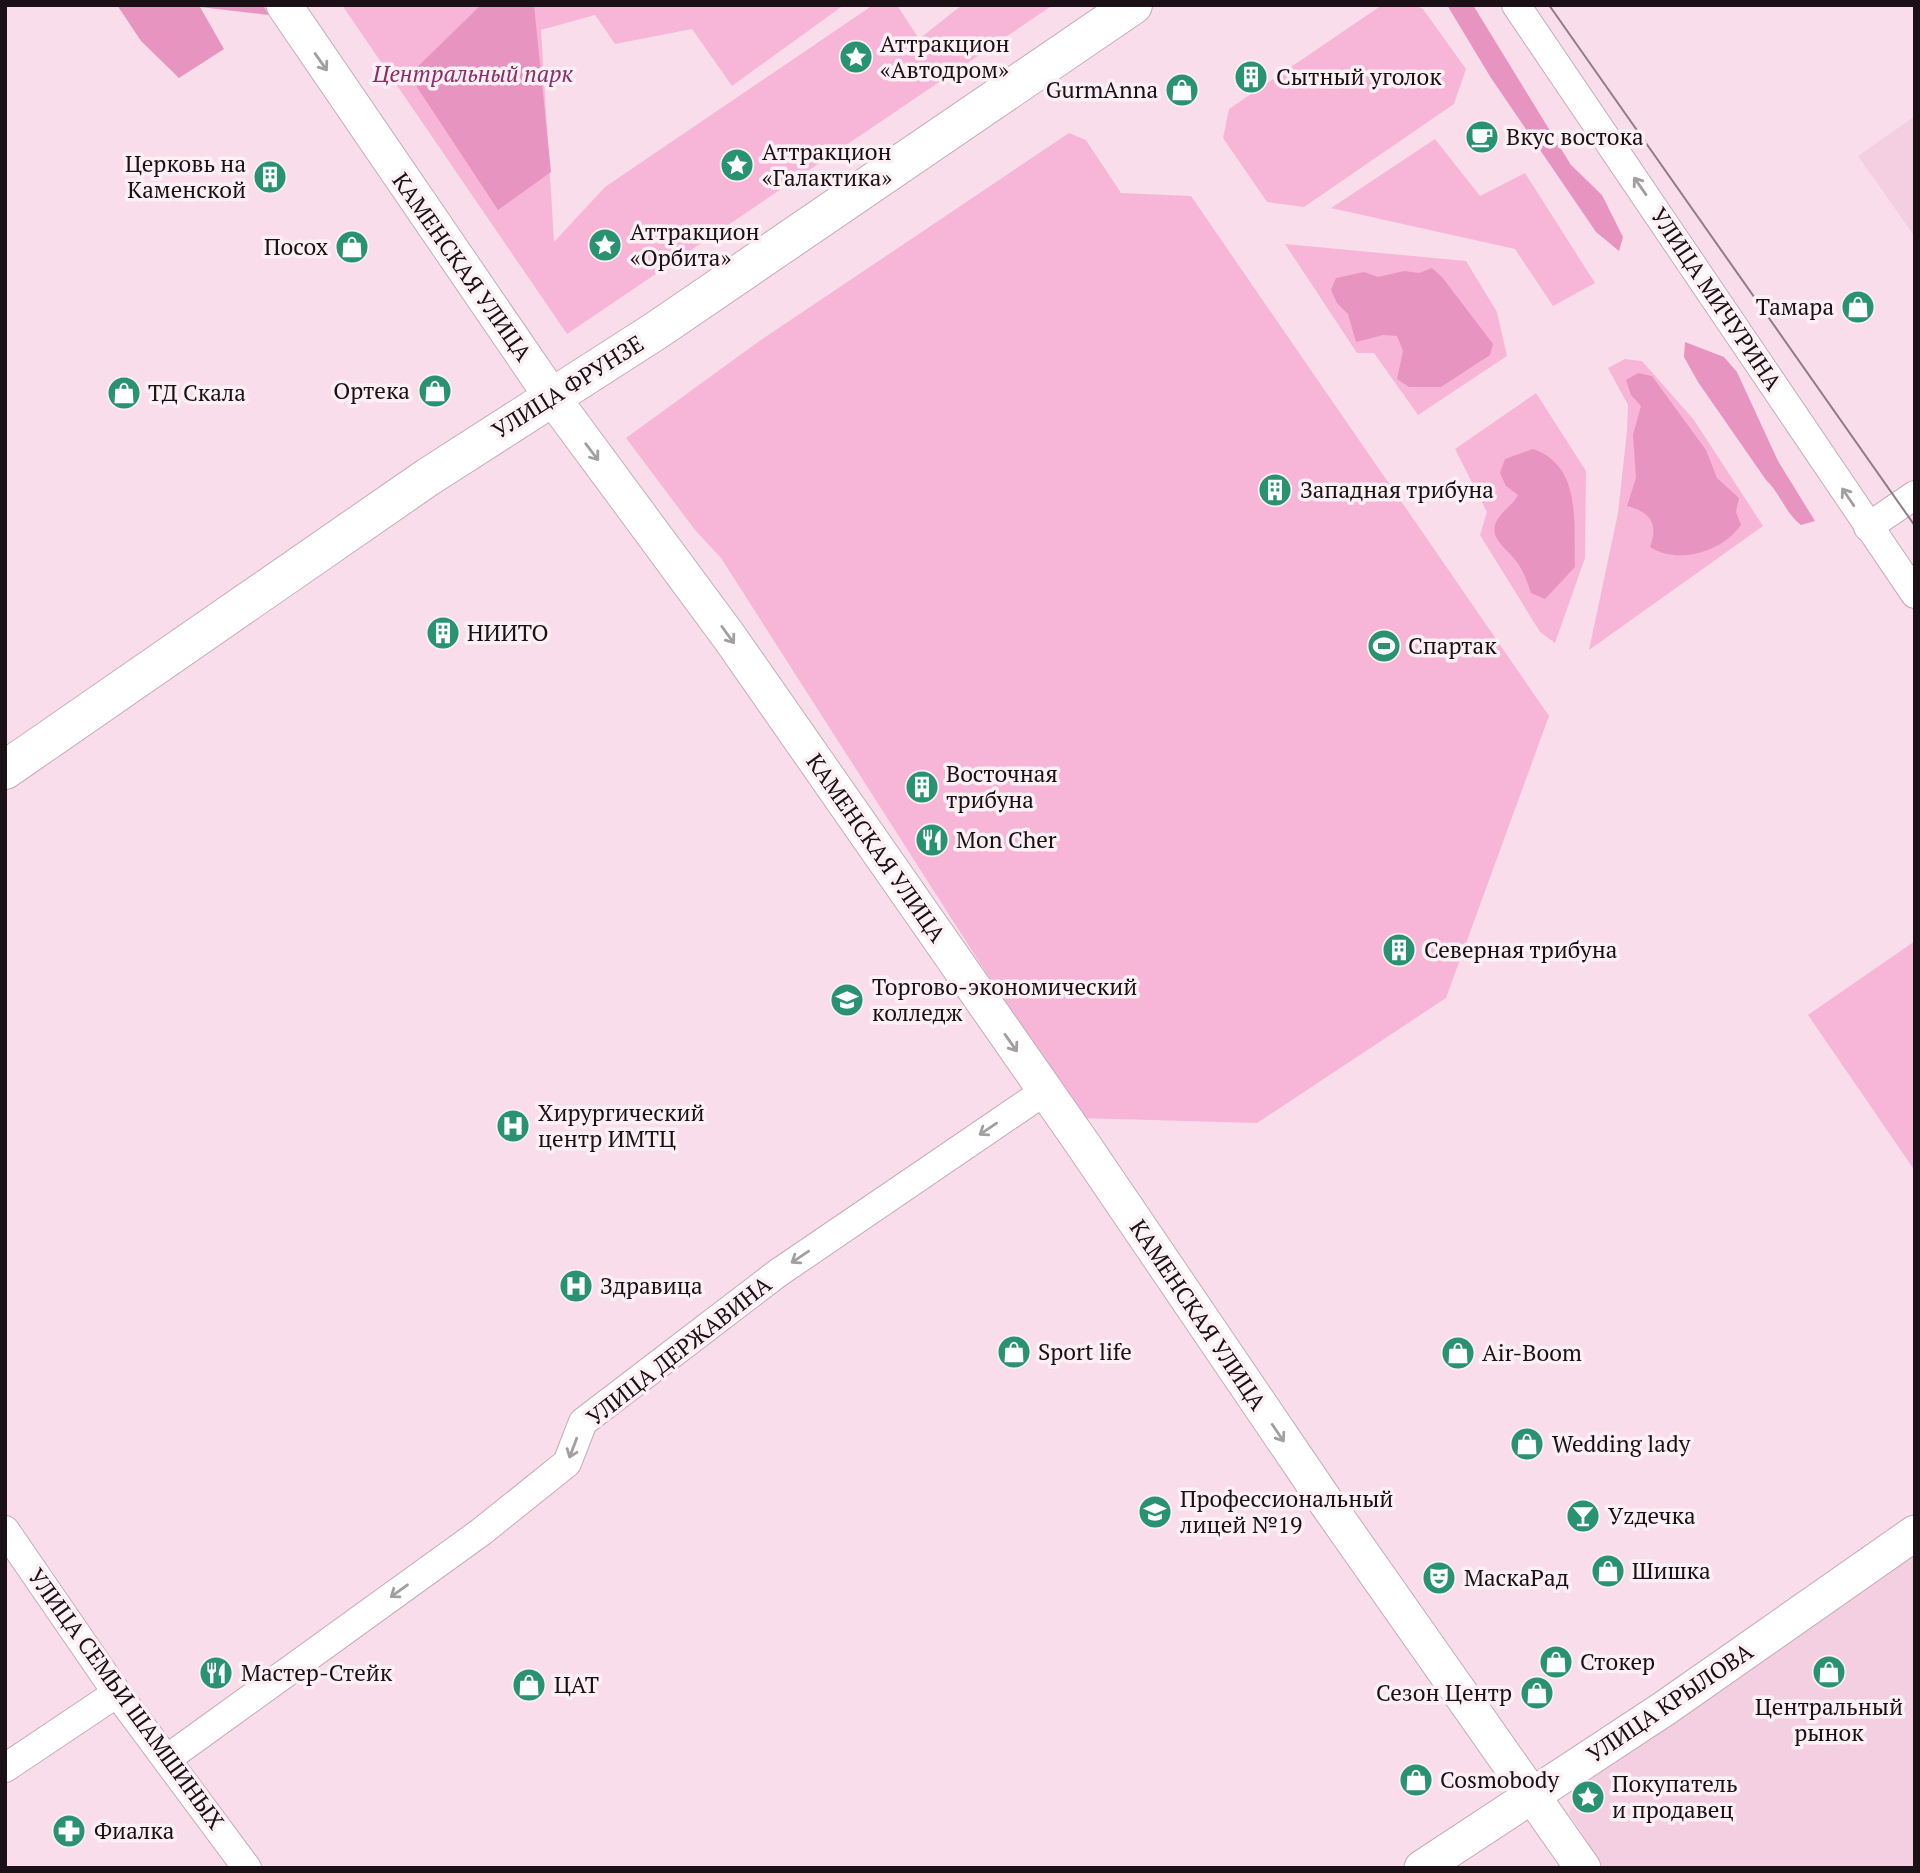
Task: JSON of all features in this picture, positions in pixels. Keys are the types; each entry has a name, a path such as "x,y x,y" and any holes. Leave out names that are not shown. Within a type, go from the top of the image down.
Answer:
{"main road":[{"name":"УЛИЦА ФРУНЗЕ","path":"5,771 256,594 657,330 1133,5"}],"street":[{"name":"КАМЕНСКАЯ УЛИЦА","path":"284,5 552,397 730,638 1583,1868"},
{"name":"УЛИЦА МИЧУРИНА","path":"1516,5 1915,593"},
{"path":"1868,527 1915,495"},
{"name":"УЛИЦА ДЕРЖАВИНА","path":"168,1758 481,1532 567,1462 583,1422 767,1281 1045,1091"},
{"name":"УЛИЦА СЕМЬИ ШАМШИНЫХ","path":"5,1530 117,1693 168,1758 247,1868"},
{"name":"УЛИЦА КРЫЛОВА","path":"1422,1868 1707,1680 1915,1533"},
{"path":"5,1768 117,1693"}],"shaded area":[{"path":"1915,116 1915,237 1858,156"},
{"name":"Центральный рынок","path":"1915,1553 1915,1868 1604,1868 1569,1813 1585,1782"}],"green space":[{"path":"117,5 263,5 269,15 200,7 224,49 179,78 141,41"},
{"name":"Центральный парк","path":"342,5 844,5 732,86 692,29 615,44 595,15 541,30 554,242 605,187 873,5 897,5 919,39 962,5 1053,5 567,334"},
{"path":"481,5 534,5 551,172 498,210 409,75"},
{"path":"1382,5 1415,5 1423,9 1466,69 1454,104 1304,207 1267,202 1223,138 1229,109"},
{"path":"1447,5 1473,5 1571,165 1602,195 1623,237 1619,251 1596,232 1491,78"},
{"name":"Спартак","path":"1069,133 1086,140 1121,193 1191,196 1549,716 1446,998 1257,1123 1079,1118 721,558 695,530 626,438 758,342"},
{"path":"1435,139 1480,196 1525,173 1595,283 1553,306 1515,249 1331,208"},
{"path":"1285,244 1466,261 1497,312 1507,356 1418,415 1374,353 1357,353"},
{"path":"1432,268 1442,277 1493,344 1490,355 1441,387 1409,387 1397,379 1403,351 1397,336 1383,335 1356,342 1348,314 1337,303 1331,290 1336,278 1364,272 1378,277 1404,271 1419,273"},
{"path":"1685,342 1724,357 1737,372 1778,461 1815,521 1801,525 1791,515 1698,382 1684,357"},
{"path":"1625,359 1642,361 1694,420 1763,526 1589,650 1618,513 1627,431 1628,405 1608,368"},
{"path":"1638,373 1652,376 1706,450 1717,478 1739,498 1736,512 1741,525 1711,549 1673,555 1650,547 1653,525 1647,515 1627,506 1636,478 1633,435 1641,406 1631,395 1626,380"},
{"path":"1536,393 1586,471 1585,558 1555,643 1540,632 1480,535 1487,512 1455,449"},
{"path":"1533,449 1549,457 1560,469 1568,483 1574,516 1575,567 1545,599 1531,593 1520,567 1500,543 1494,531 1500,516 1518,495 1506,486 1500,473 1505,459"},
{"path":"1915,941 1915,1171 1808,1015"}],"tram line":[{"path":"1549,5 1915,526"}],"place":[{"name":"Аттракцион «Автодром»","path":"856,57"},
{"name":"Сытный уголок","path":"1251,77"},
{"name":"GurmAnna","path":"1182,90"},
{"name":"Вкус востока","path":"1482,137"},
{"name":"Аттракцион «Галактика»","path":"737,165"},
{"name":"Церковь на Каменской","path":"270,177"},
{"name":"Аттракцион «Орбита»","path":"605,245"},
{"name":"Посох","path":"352,247"},
{"name":"Тамара","path":"1858,307"},
{"name":"Ортека","path":"435,391"},
{"name":"ТД Скала","path":"124,393"},
{"name":"Западная трибуна","path":"1275,490"},
{"name":"НИИТО","path":"443,633"},
{"name":"Спартак","path":"1384,646"},
{"name":"Восточная трибуна","path":"922,787"},
{"name":"Mon Cher","path":"932,840"},
{"name":"Северная трибуна","path":"1399,950"},
{"name":"Торгово-экономический колледж","path":"847,1000"},
{"name":"Хирургический центр ИМТЦ","path":"513,1126"},
{"name":"Здравица","path":"576,1286"},
{"name":"Sport life","path":"1014,1352"},
{"name":"Air-Boom","path":"1458,1353"},
{"name":"Wedding lady","path":"1527,1444"},
{"name":"Профессиональный лицей №19","path":"1155,1512"},
{"name":"Уzдечка","path":"1583,1516"},
{"name":"Шишка","path":"1608,1571"},
{"name":"МаскаРад","path":"1439,1578"},
{"name":"Стокер","path":"1556,1662"},
{"name":"Центральный рынок","path":"1829,1672"},
{"name":"Мастер-Стейк","path":"216,1673"},
{"name":"ЦАТ","path":"529,1685"},
{"name":"Сезон Центр","path":"1537,1693"},
{"name":"Cosmobody","path":"1416,1780"},
{"name":"Покупатель и продавец","path":"1588,1797"},
{"name":"Фиалка","path":"69,1831"}]}
